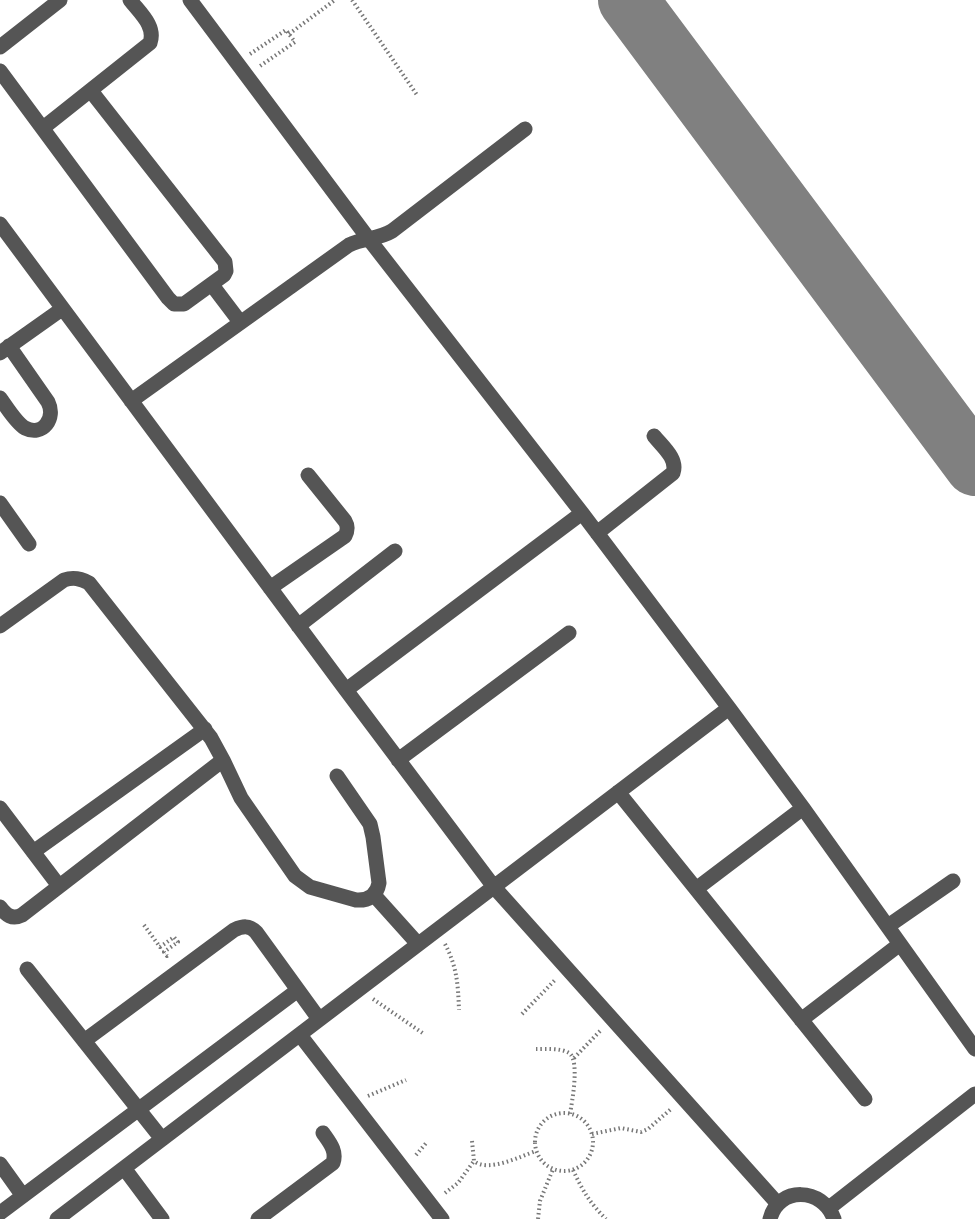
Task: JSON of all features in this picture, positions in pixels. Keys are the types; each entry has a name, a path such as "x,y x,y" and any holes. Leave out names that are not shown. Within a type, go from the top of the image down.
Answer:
{"lane":[{"path":"0,46 60,0"},
{"path":"43,128 150,43 152,32 150,27 130,0"},
{"path":"190,0 368,238 582,513 729,708 975,1049"},
{"path":"0,70 171,301 179,305 184,304 224,275 225,262 91,91"},
{"path":"131,401 349,244 393,231 525,129"},
{"path":"0,224 494,886 778,1204"},
{"path":"212,285 240,322"},
{"path":"0,398 20,425 26,429 39,429 49,421 51,408 48,402 5,349 62,309"},
{"path":"597,533 673,473 674,462 654,436"},
{"path":"270,588 342,538 347,532 345,521 308,475"},
{"path":"0,503 29,544"},
{"path":"346,690 582,513"},
{"path":"298,626 395,551"},
{"path":"0,626 64,580 71,578 88,583 205,729 244,804 295,876 310,887 363,901 374,895 379,883 372,830 364,814 337,776"},
{"path":"398,760 569,633"},
{"path":"57,1219 729,708"},
{"path":"33,852 205,729"},
{"path":"0,907 8,916 18,917 223,760"},
{"path":"618,792 865,1099"},
{"path":"0,808 59,886"},
{"path":"696,889 803,808"},
{"path":"888,926 953,881"},
{"path":"374,895 418,944"},
{"path":"84,1041 240,927 247,927 256,932 319,1019"},
{"path":"801,1020 900,944"},
{"path":"27,969 162,1139"},
{"path":"0,1213 298,990"},
{"path":"300,1035 442,1219"},
{"path":"770,1219 778,1204 787,1197 798,1194 810,1195 820,1200 831,1213 975,1094"},
{"path":"258,1219 333,1163 334,1152 323,1133"},
{"path":"0,1164 23,1196"},
{"path":"124,1168 162,1219"}],"path":[{"path":"289,34 335,0"},
{"path":"352,0 417,95"},
{"path":"286,30 294,42 242,69 286,30"},
{"path":"144,925 160,947 174,937 178,942 164,952 167,956 181,945 193,960"},
{"path":"438,929 452,957 456,972 459,1010"},
{"path":"522,1014 566,968"},
{"path":"358,990 424,1034"},
{"path":"574,1058 612,1019"},
{"path":"536,1049 562,1051 574,1058 575,1070 570,1114"},
{"path":"352,1103 406,1080"},
{"path":"592,1134 621,1128 641,1132 648,1129 683,1098"},
{"path":"570,1114 584,1121 592,1134 593,1142 587,1159 573,1170 553,1169 546,1165 536,1151 536,1134 540,1126 554,1115 570,1114"},
{"path":"472,1141 474,1161 478,1165 490,1166 536,1151"},
{"path":"429,1202 458,1183 474,1161"},
{"path":"538,1219 540,1201 553,1169"},
{"path":"573,1170 591,1204 606,1219"}],"taxiway":[{"path":"628,0 975,466"}]}
